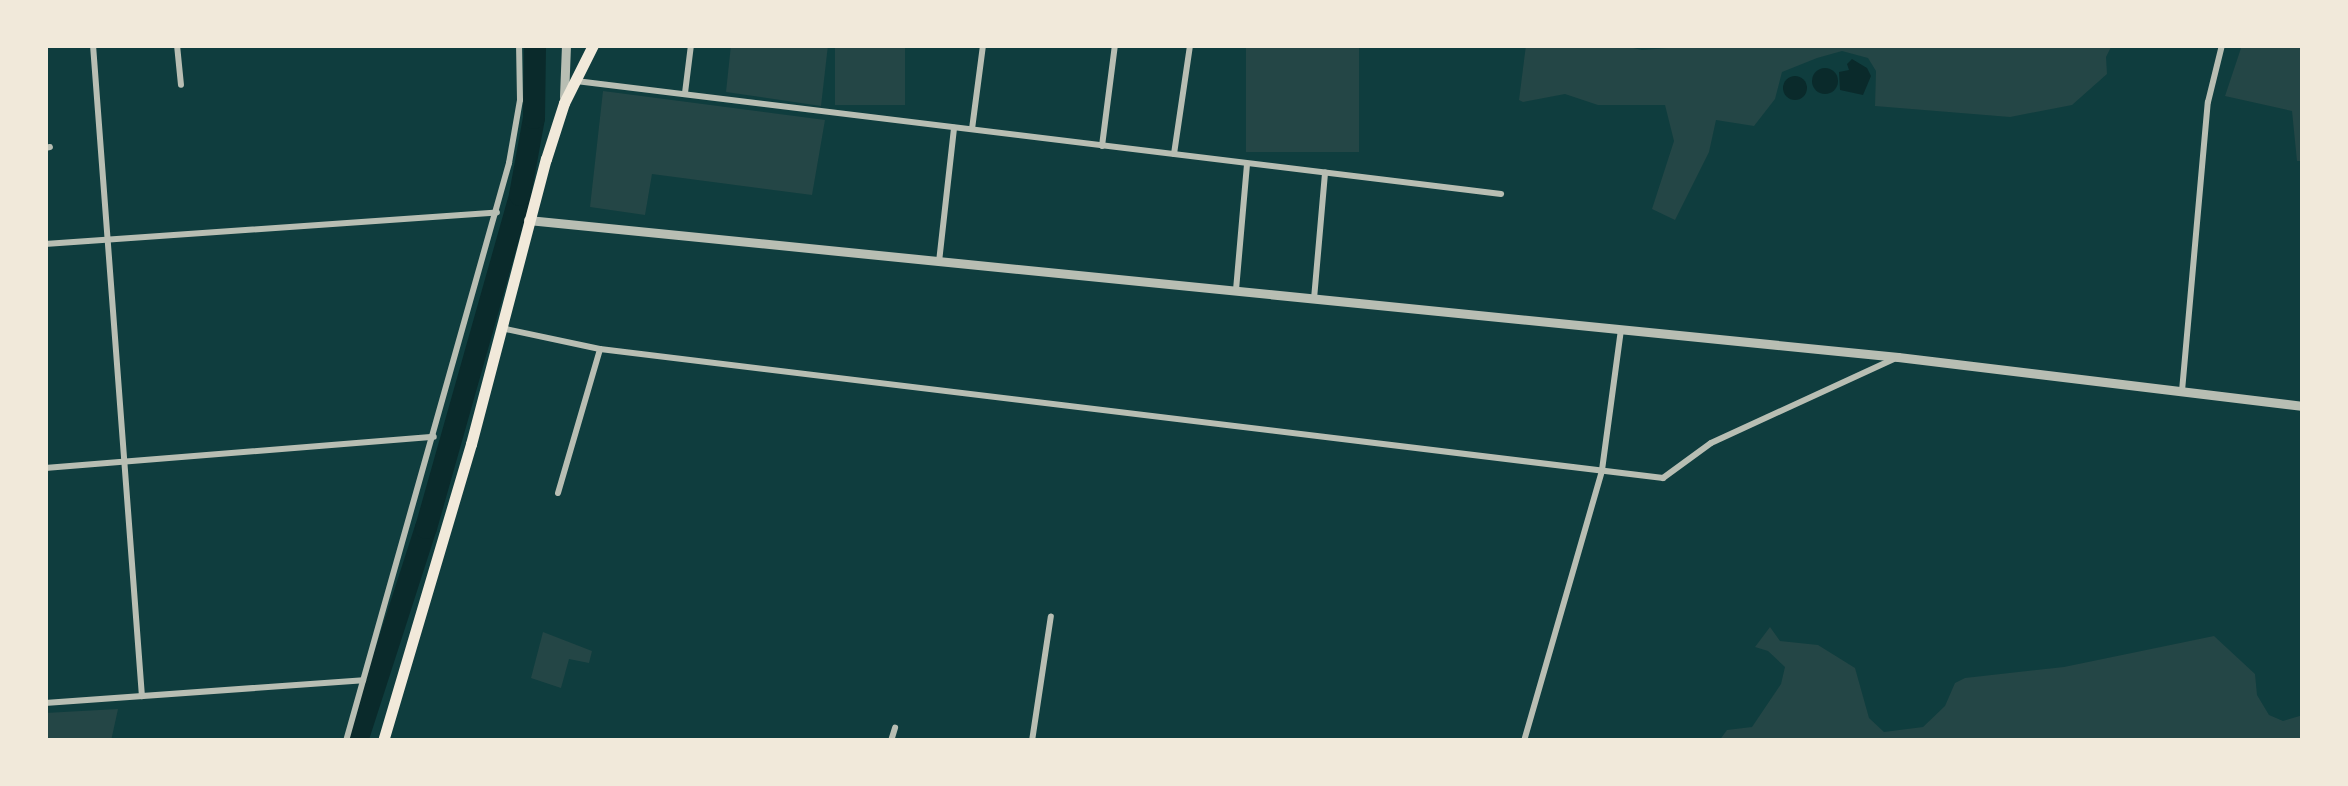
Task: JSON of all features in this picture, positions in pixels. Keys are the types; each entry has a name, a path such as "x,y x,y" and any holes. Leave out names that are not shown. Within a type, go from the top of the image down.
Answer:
{"main road":[{"path":"383,741 471,444 528,220 564,103 593,45"}],"street":[{"path":"93,45 142,696"},
{"path":"177,45 181,85"},
{"path":"346,741 496,212 517,124 519,45"},
{"path":"564,103 566,45"},
{"path":"685,94 691,45"},
{"path":"972,129 983,45"},
{"path":"1102,146 1115,45"},
{"path":"1174,154 1190,45"},
{"path":"2182,391 2208,102 2222,45"},
{"path":"576,80 1502,194"},
{"path":"939,262 954,128"},
{"path":"1236,290 1247,164"},
{"path":"1314,299 1325,172"},
{"path":"45,244 496,212"},
{"path":"528,220 1898,358 2303,406"},
{"path":"499,328 600,349 1663,478 1711,443 1898,358"},
{"path":"1524,741 1602,470 1621,330"},
{"path":"558,492 600,349"},
{"path":"45,468 434,437"},
{"path":"1032,741 1051,616"},
{"path":"45,703 364,680"},
{"path":"890,741 894,728"}],"shaded area":[{"path":"731,45 828,45 821,106 726,92"},
{"path":"835,45 905,45 905,105 835,105"},
{"path":"1246,45 1359,45 1359,152 1246,152"},
{"path":"1526,45 1620,45 1642,50 1707,45 2112,45 2106,57 2107,74 2072,105 2010,117 1875,106 1876,71 1868,58 1842,51 1782,72 1775,99 1754,126 1716,120 1709,152 1675,220 1652,209 1674,141 1665,105 1598,105 1565,94 1523,102 1519,100"},
{"path":"2242,45 2303,45 2303,161 2297,161 2292,111 2225,96"},
{"path":"1852,59 1867,68 1871,76 1863,95 1840,90 1839,72 1849,70 1847,64"},
{"path":"1825,68 1834,72 1838,81 1834,90 1825,94 1816,90 1812,81 1816,72"},
{"path":"1790,76 1800,76 1807,88 1800,100 1790,100 1783,93 1783,83"},
{"path":"603,91 825,120 812,195 652,174 645,215 590,207"},
{"path":"1770,627 1780,641 1818,645 1855,668 1869,718 1884,732 1923,727 1945,706 1955,683 1965,678 2064,667 2214,636 2255,674 2257,695 2269,715 2283,721 2303,715 2303,741 1719,741 1727,730 1752,727 1781,684 1785,667 1768,651 1755,647"},
{"path":"543,632 592,651 589,663 569,659 561,688 531,678"},
{"path":"118,709 111,741 45,741 45,713"}],"waterway":[{"path":"357,741 426,528 520,195 534,118 535,45"}]}
